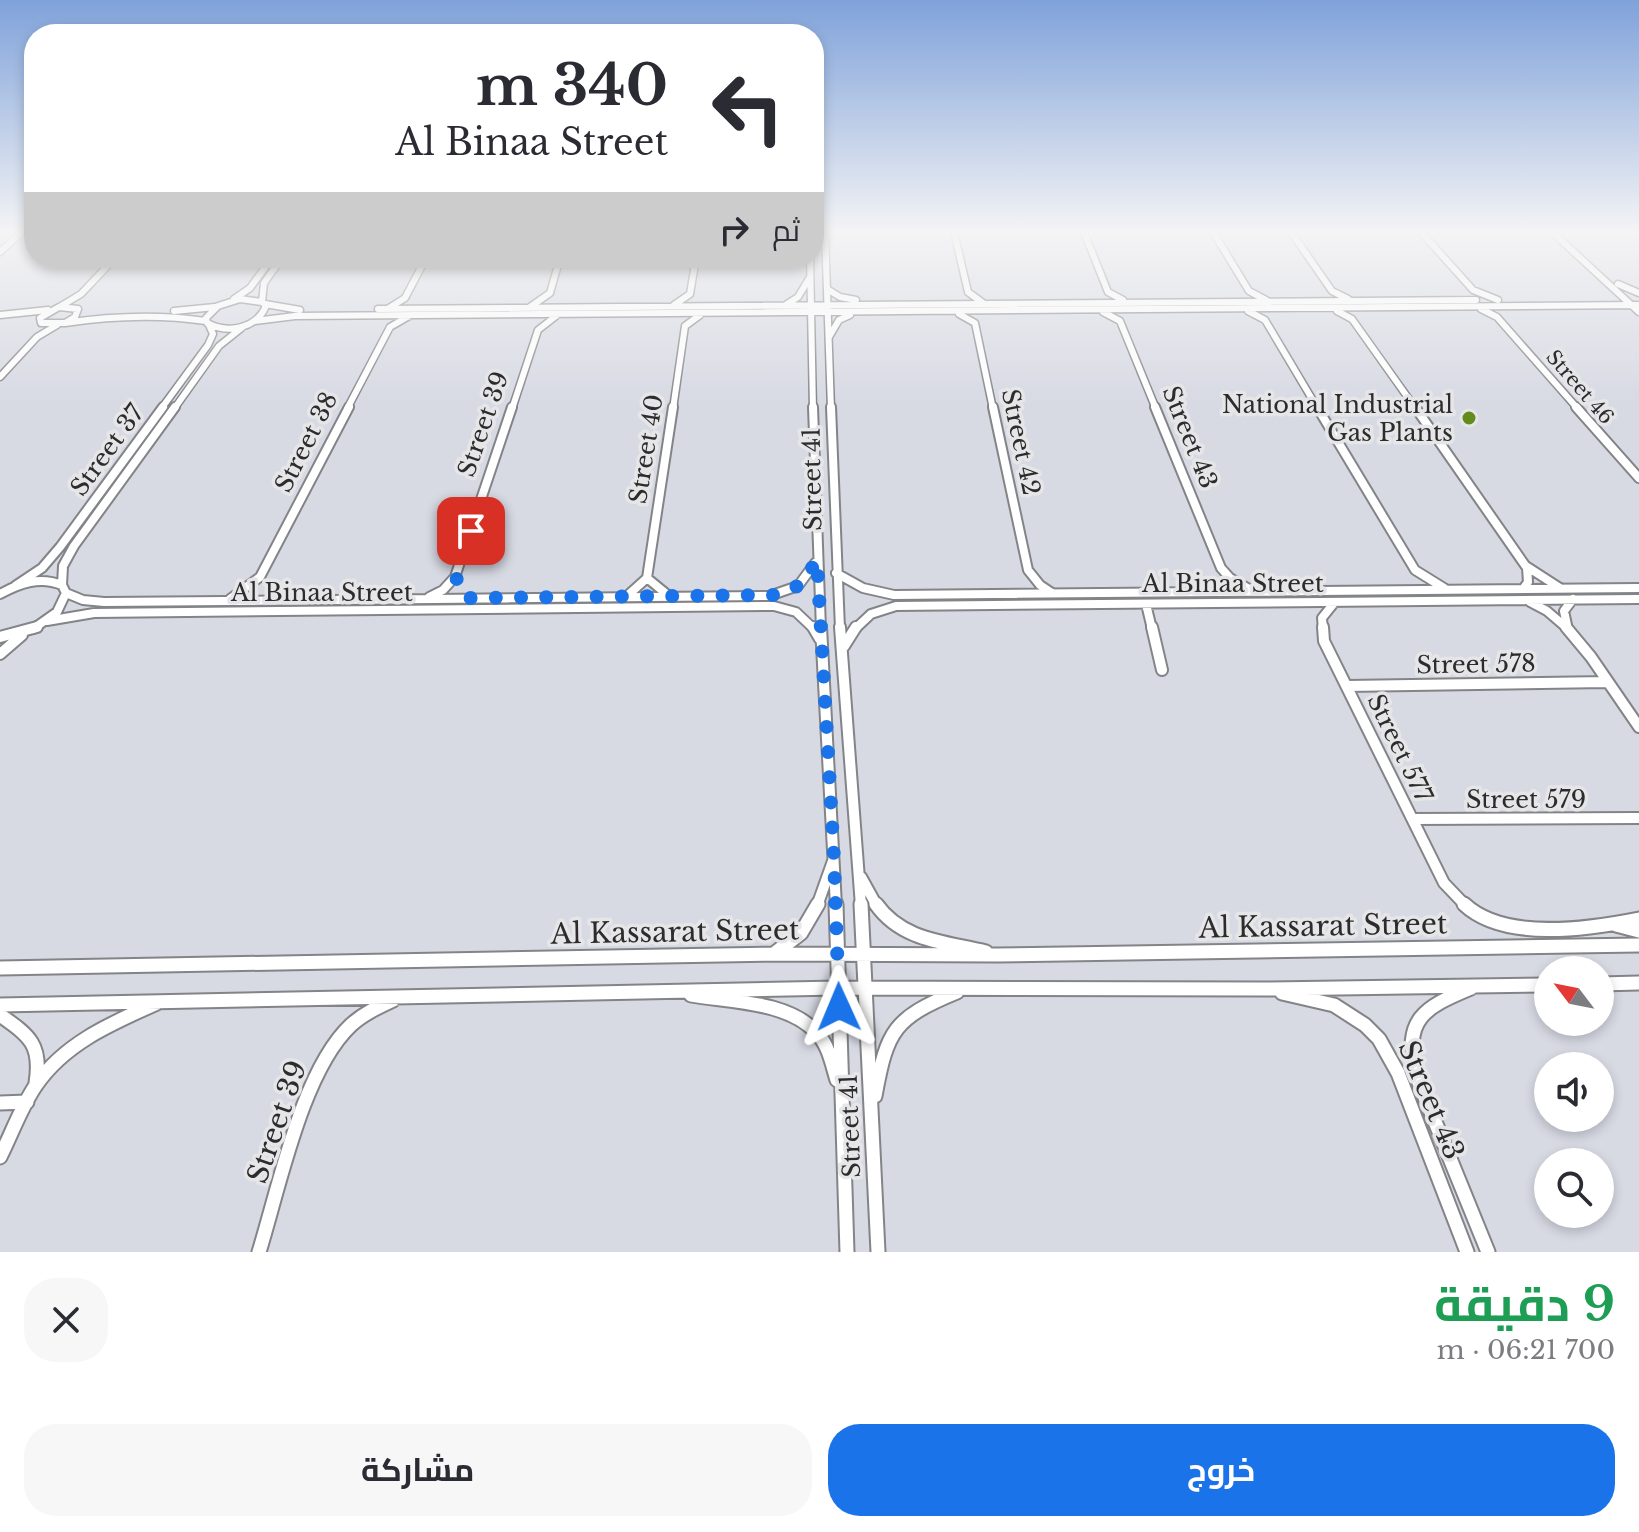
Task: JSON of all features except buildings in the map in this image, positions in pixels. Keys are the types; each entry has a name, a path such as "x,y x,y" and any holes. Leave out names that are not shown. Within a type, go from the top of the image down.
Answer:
{"street":[{"path":"0,377 37,337 43,328 43,315 84,290"},
{"path":"0,315 20,315 56,308 101,312 182,311 218,306 246,290"},
{"path":"255,321 265,312 264,290"},
{"path":"20,315 41,322 62,323 96,318 188,317 226,329 255,321 295,316 383,312 405,298 409,290"},
{"path":"670,310 691,290"},
{"path":"783,305 798,297 802,290"},
{"name":"Street 41","path":"810,290 817,560 834,858 847,1252"},
{"name":"Street 41","path":"827,290 836,573 844,646 867,989 878,1252"},
{"path":"829,290 840,297 874,304 954,308 1635,300 1639,312"},
{"path":"1470,304 1473,290"},
{"path":"1474,290 1499,303"},
{"path":"1243,306 1249,291 1271,305"},
{"path":"1328,305 1332,291 1356,304"},
{"path":"954,308 968,292 986,308"},
{"path":"1098,307 1108,292 1129,306"},
{"path":"528,311 550,293 562,311"},
{"path":"37,337 78,314 81,294"},
{"path":"690,294 705,310"},
{"path":"405,298 414,312"},
{"path":"228,302 250,299 291,310 383,312 705,310 772,313 874,304"},
{"path":"1497,317 1499,303"},
{"path":"1352,319 1356,304"},
{"name":"Street 46","path":"1470,304 1497,317 1639,478"},
{"path":"670,310 685,326 705,310 783,305 811,309"},
{"path":"1265,320 1271,305"},
{"path":"1328,305 1352,319 1524,563 1541,578 1563,589"},
{"name":"Street 37","path":"15,586 42,568 60,547 208,345 213,334 208,315 218,306"},
{"path":"1098,307 1120,321 1129,306"},
{"path":"1243,306 1265,320 1415,570 1447,590"},
{"path":"827,309 855,313 954,308 975,323 986,308"},
{"path":"528,311 538,330 562,311"},
{"path":"383,312 390,327 414,312"},
{"path":"772,313 803,321 812,331"},
{"path":"829,337 839,320 855,313"},
{"name":"Street 43","path":"1120,321 1221,568"},
{"name":"Street 42","path":"975,323 1028,570"},
{"name":"Street 37","path":"47,621 63,604 63,566 74,546 219,346 244,326"},
{"name":"Street 40","path":"647,578 685,326"},
{"name":"Street 38","path":"227,601 262,585 390,327"},
{"name":"Street 39","path":"455,577 538,330"},
{"name":"Al Binaa Street","path":"15,586 46,580 83,600 104,602 784,594 806,580 817,560"},
{"path":"1524,563 1529,578 1523,594 1567,625 1639,727"},
{"path":"1221,568 1237,583 1252,590"},
{"path":"1210,591 1218,583 1221,568"},
{"path":"1028,570 1040,585 1052,593"},
{"path":"1012,594 1022,586 1028,570"},
{"path":"1408,590 1414,583 1415,570"},
{"name":"Al Binaa Street","path":"836,573 856,585 886,594 1447,590 1573,599 1639,599"},
{"path":"455,577 458,589 469,598"},
{"path":"425,599 443,590 455,577"},
{"path":"624,597 640,587 647,578 670,597"},
{"path":"262,585 278,600"},
{"path":"0,594 15,586"},
{"name":"Al Binaa Street","path":"844,646 861,621 887,607 1335,602 1523,594 1563,589 1639,588"},
{"path":"1567,625 1564,611 1573,599"},
{"name":"Street 577","path":"1335,602 1322,618 1321,629 1444,883 1468,908"},
{"path":"1146,604 1162,670"},
{"name":"Al Binaa Street","path":"47,621 94,613 774,606 807,618 822,643"},
{"path":"0,654 26,632 47,621"},
{"path":"0,637 26,632"},
{"name":"Street 578","path":"1347,686 1607,682"},
{"name":"Street 579","path":"1413,819 1639,818"},
{"path":"774,954 799,937 814,919 834,858"},
{"path":"857,866 877,910 894,928 997,955"},
{"name":"Al Kassarat Street","path":"1468,908 1499,925 1515,928 1616,925 1639,919"},
{"path":"1616,925 1639,931"},
{"name":"Al Kassarat Street","path":"0,968 774,954 997,955 1639,945"},
{"path":"1614,984 1639,983"},
{"path":"0,1005 838,988 1267,989 1534,985"},
{"name":"Street 43","path":"1475,986 1424,1009 1412,1030 1410,1043 1416,1075 1488,1252"},
{"name":"Street 43","path":"1267,989 1334,1005 1365,1025 1379,1039 1398,1073 1467,1252"},
{"path":"872,1119 886,1041 895,1026 919,1007 962,990"},
{"path":"675,992 787,1013 804,1021 818,1034 828,1051 841,1090"},
{"name":"Street 39","path":"259,1252 313,1079 326,1056 361,1018 381,1004 403,997"},
{"path":"35,1086 72,1047 93,1033 160,1002"},
{"path":"0,1015 26,1032 34,1042 39,1069 35,1086 0,1157"},
{"path":"0,1103 27,1102"}],"shaded area":[{"path":"0,290 1639,290 1639,1252 0,1252"}],"place":[{"name":"National Industrial Gas Plants","path":"1469,418"}],"route":[{"path":"471,531 455,577 458,589 469,598 769,596 784,594 802,584 817,560 839,1007"}]}
